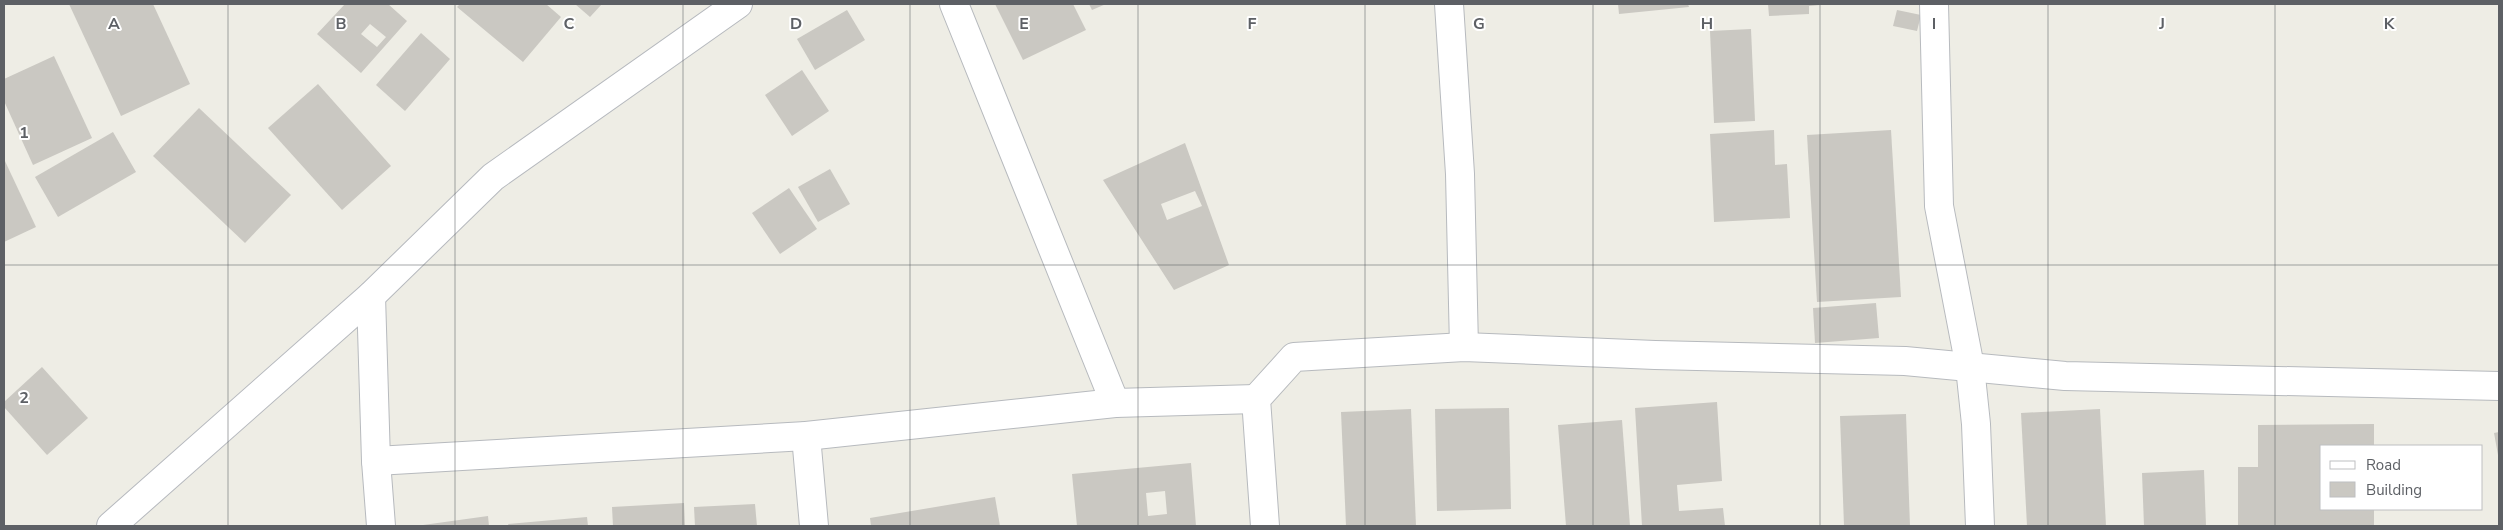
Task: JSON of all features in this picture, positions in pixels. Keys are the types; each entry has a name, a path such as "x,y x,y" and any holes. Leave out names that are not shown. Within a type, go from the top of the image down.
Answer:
{"street":[{"path":"112,526 371,296 493,177 738,4"},
{"path":"954,4 1115,403"},
{"path":"1449,4 1460,174 1464,347"},
{"path":"1934,4 1939,206 1970,366 1976,424 1980,526"},
{"path":"371,296 376,461 381,526"},
{"path":"376,461 806,436 1115,403 1256,399 1294,357 1464,347 1655,355 1904,360 2075,376 2499,386"},
{"path":"1256,399 1266,526"},
{"path":"806,436 814,526"}],"building":[{"path":"69,4 153,4 190,84 121,116"},
{"path":"345,4 388,4 407,21 361,73 317,34","holes":["370,24 386,37 377,47 361,34"]},
{"path":"460,4 546,4 561,17 523,62 457,7"},
{"path":"575,4 602,4 590,17"},
{"path":"995,4 1073,4 1086,30 1023,60"},
{"path":"1089,4 1106,4 1092,10"},
{"path":"1618,4 1688,4 1689,7 1619,14"},
{"path":"1768,4 1820,5 1809,6 1809,14 1769,16"},
{"path":"847,10 865,40 815,70 797,39"},
{"path":"1897,10 1921,15 1917,31 1893,26"},
{"path":"1751,29 1755,121 1714,123 1710,31"},
{"path":"421,33 450,59 405,111 376,85"},
{"path":"54,56 92,138 33,165 4,101 4,79"},
{"path":"802,70 829,111 792,136 765,95"},
{"path":"318,84 391,166 342,210 268,128"},
{"path":"199,108 291,195 245,243 153,156"},
{"path":"1774,130 1775,165 1787,164 1790,218 1714,222 1710,134"},
{"path":"1891,130 1901,297 1817,302 1807,135"},
{"path":"113,132 136,172 58,217 35,177"},
{"path":"1185,143 1229,265 1174,290 1103,180","holes":["1195,191 1202,206 1167,220 1161,204"]},
{"path":"4,159 36,227 4,242"},
{"path":"830,169 850,204 818,222 798,187"},
{"path":"789,188 817,229 780,254 752,213"},
{"path":"1876,303 1879,338 1815,343 1813,308"},
{"path":"42,367 88,418 47,455 4,407 4,402"},
{"path":"1717,402 1722,481 1677,485 1679,511 1723,508 1725,526 1642,526 1635,408"},
{"path":"1509,408 1511,509 1437,511 1435,409"},
{"path":"1411,409 1416,526 1346,526 1341,412"},
{"path":"2100,409 2106,526 2027,526 2021,413"},
{"path":"1906,414 1910,526 1844,526 1840,416"},
{"path":"1622,420 1630,526 1566,526 1558,425"},
{"path":"2374,424 2374,445 2320,445 2320,510 2374,510 2374,526 2238,526 2238,467 2258,467 2258,425"},
{"path":"2499,432 2499,455 2498,455 2494,433"},
{"path":"1191,463 1196,526 1077,526 1072,474","holes":["1165,491 1167,514 1148,516 1146,493"]},
{"path":"2204,470 2206,526 2144,526 2142,473"},
{"path":"995,497 1000,526 871,526 870,518"},
{"path":"684,503 685,526 613,526 612,507"},
{"path":"755,504 757,526 695,526 694,507"},
{"path":"488,516 489,526 423,525"},
{"path":"587,517 588,526 509,526 508,524"}]}
